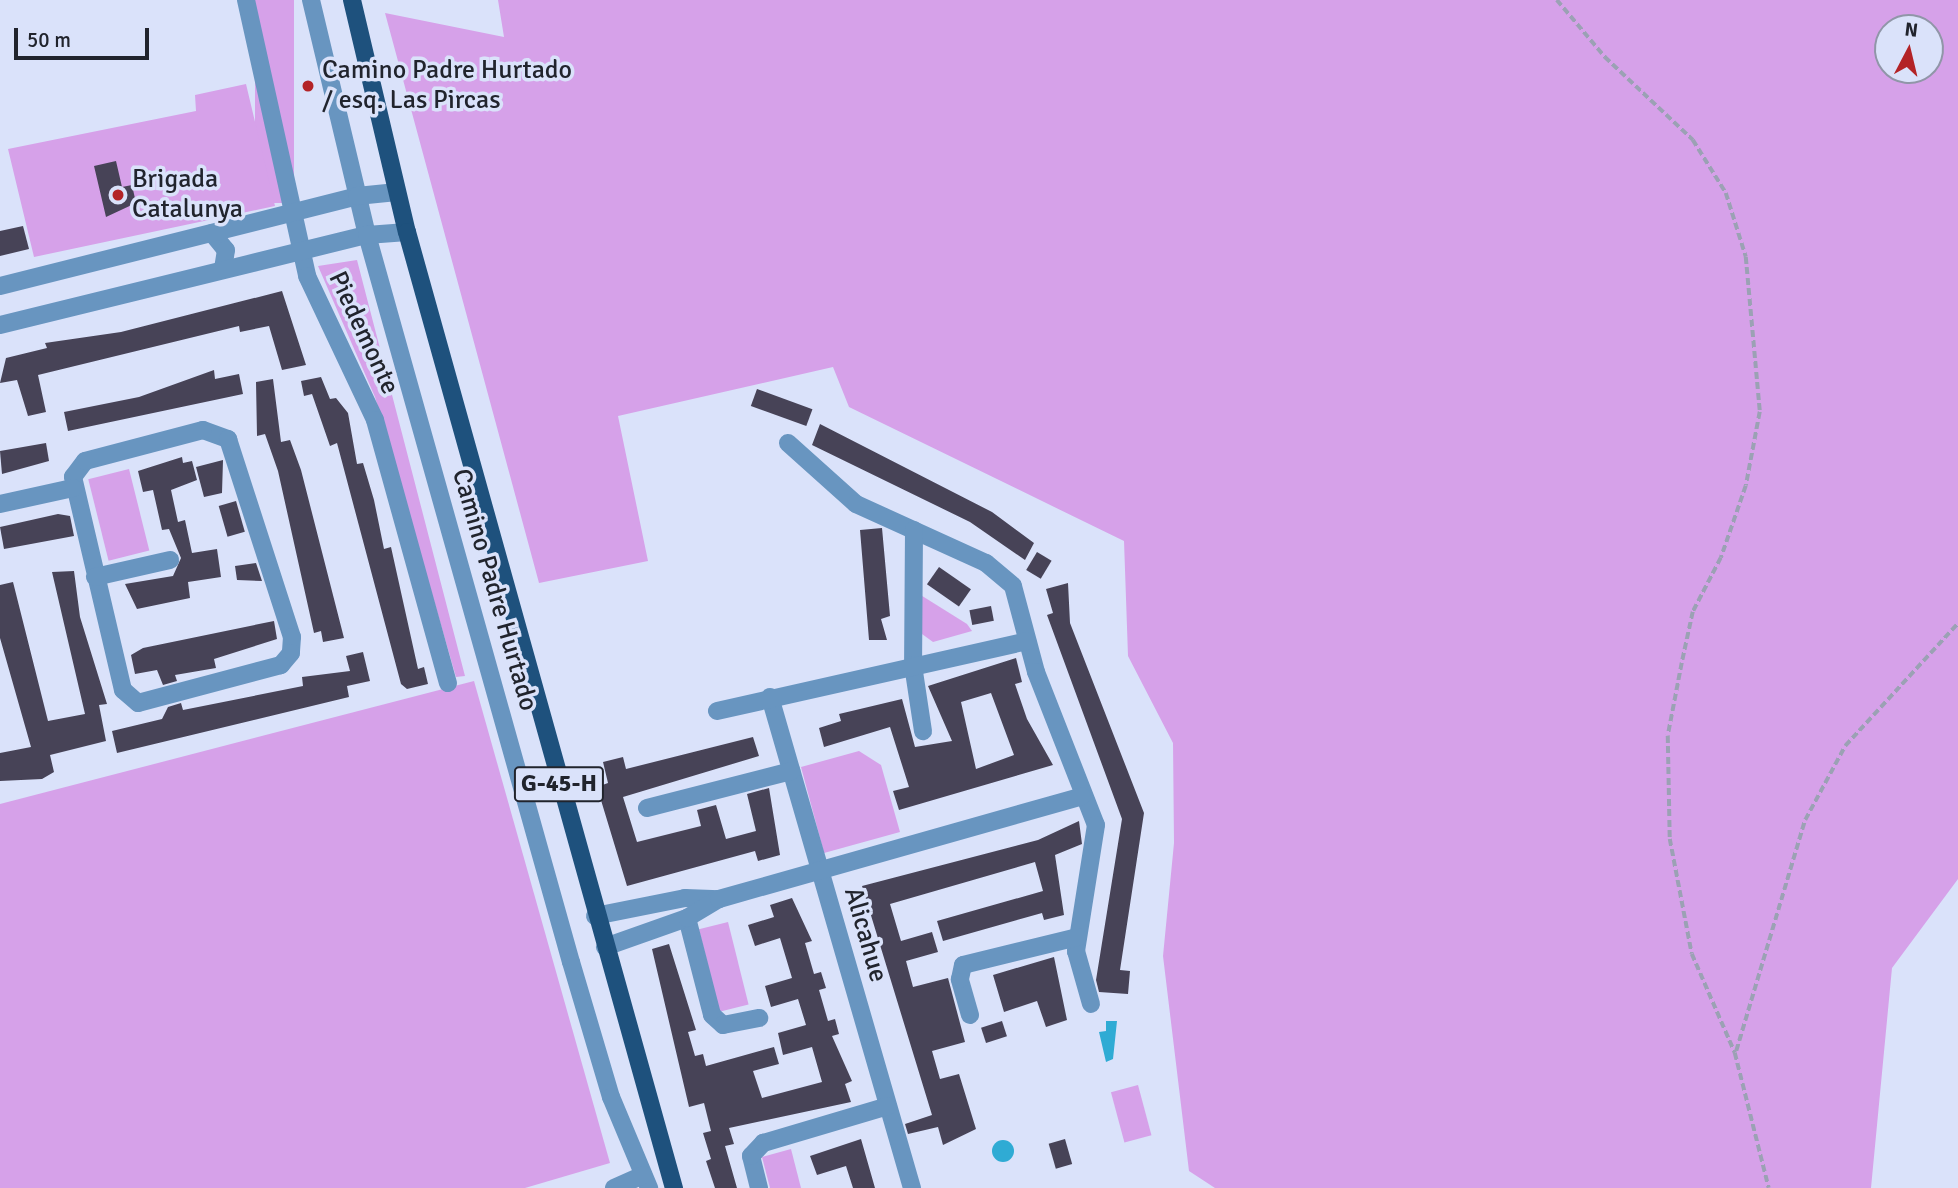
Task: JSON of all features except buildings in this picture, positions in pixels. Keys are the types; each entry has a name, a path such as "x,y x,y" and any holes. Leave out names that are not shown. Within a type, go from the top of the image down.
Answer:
{"main road":[{"name":"Camino Padre Hurtado","path":"352,0 407,232 595,916 674,1188"}],"street":[{"name":"Piedemonte","path":"246,0 302,251 375,420 448,683"},
{"name":"Camino Padre Hurtado","path":"311,0 357,196 571,962 611,1097 646,1181"},
{"path":"0,286 357,196 397,192"},
{"path":"0,325 368,235 407,232"},
{"path":"212,233 226,250 223,270"},
{"path":"203,430 223,433 292,638 291,653 281,665 138,703 123,690 73,488 85,461 203,430"},
{"path":"788,443 834,489 986,563 1013,586 1027,641 1082,796 1096,825 1096,844 1077,937 1091,1004"},
{"path":"0,504 73,488"},
{"path":"914,530 913,665 923,731"},
{"path":"95,576 170,560"},
{"path":"717,711 1027,641"},
{"name":"Alicahue","path":"770,697 912,1188"},
{"path":"647,808 791,771"},
{"path":"605,947 687,918 719,899 818,868 1082,796"},
{"path":"595,916 685,898 719,899"},
{"path":"687,918 712,1015 723,1026 759,1018"},
{"path":"970,1015 960,979 963,965 1077,937"},
{"path":"759,1188 751,1156 763,1143 888,1106"},
{"path":"614,1188 646,1181"}],"path":[{"path":"1557,0 1597,49 1693,140 1726,193 1746,257 1760,412 1746,486 1721,558 1693,612 1668,736 1675,892 1692,954 1735,1053 1769,1188"},
{"path":"1735,1053 1805,820 1845,746 1958,623"}],"shaded area":[{"path":"255,0 294,0 294,203 255,203"},
{"path":"498,0 1958,0 1958,879 1892,968 1871,1188 1215,1188 1189,1171 1163,956 1174,843 1173,743 1128,656 1124,541 849,407 833,367 618,416 648,561 539,583 385,13 504,37"},
{"path":"246,84 275,206 34,257 8,149 196,111 195,95"},
{"path":"357,260 465,676 456,677 375,397 318,266"},
{"path":"129,469 149,551 109,561 88,479"},
{"path":"919,594 967,624 972,631 933,642 922,634"},
{"path":"474,681 610,1163 525,1188 0,1188 0,804"},
{"path":"859,751 881,765 900,832 824,853 801,767"},
{"path":"728,922 749,1004 719,1012 699,929"},
{"path":"1138,1085 1151,1135 1124,1142 1111,1092"},
{"path":"791,1149 801,1188 770,1188 762,1157"}],"water":[{"path":"1106,1021 1117,1021 1113,1059 1106,1062 1099,1032 1106,1031"},
{"path":"1003,1140 1011,1143 1014,1151 1011,1159 1003,1162 995,1159 992,1151 995,1143"}],"place":[{"name":"Camino Padre Hurtado / esq. Las Pircas","path":"308,86"},
{"name":"Brigada Catalunya","path":"118,195"}]}
